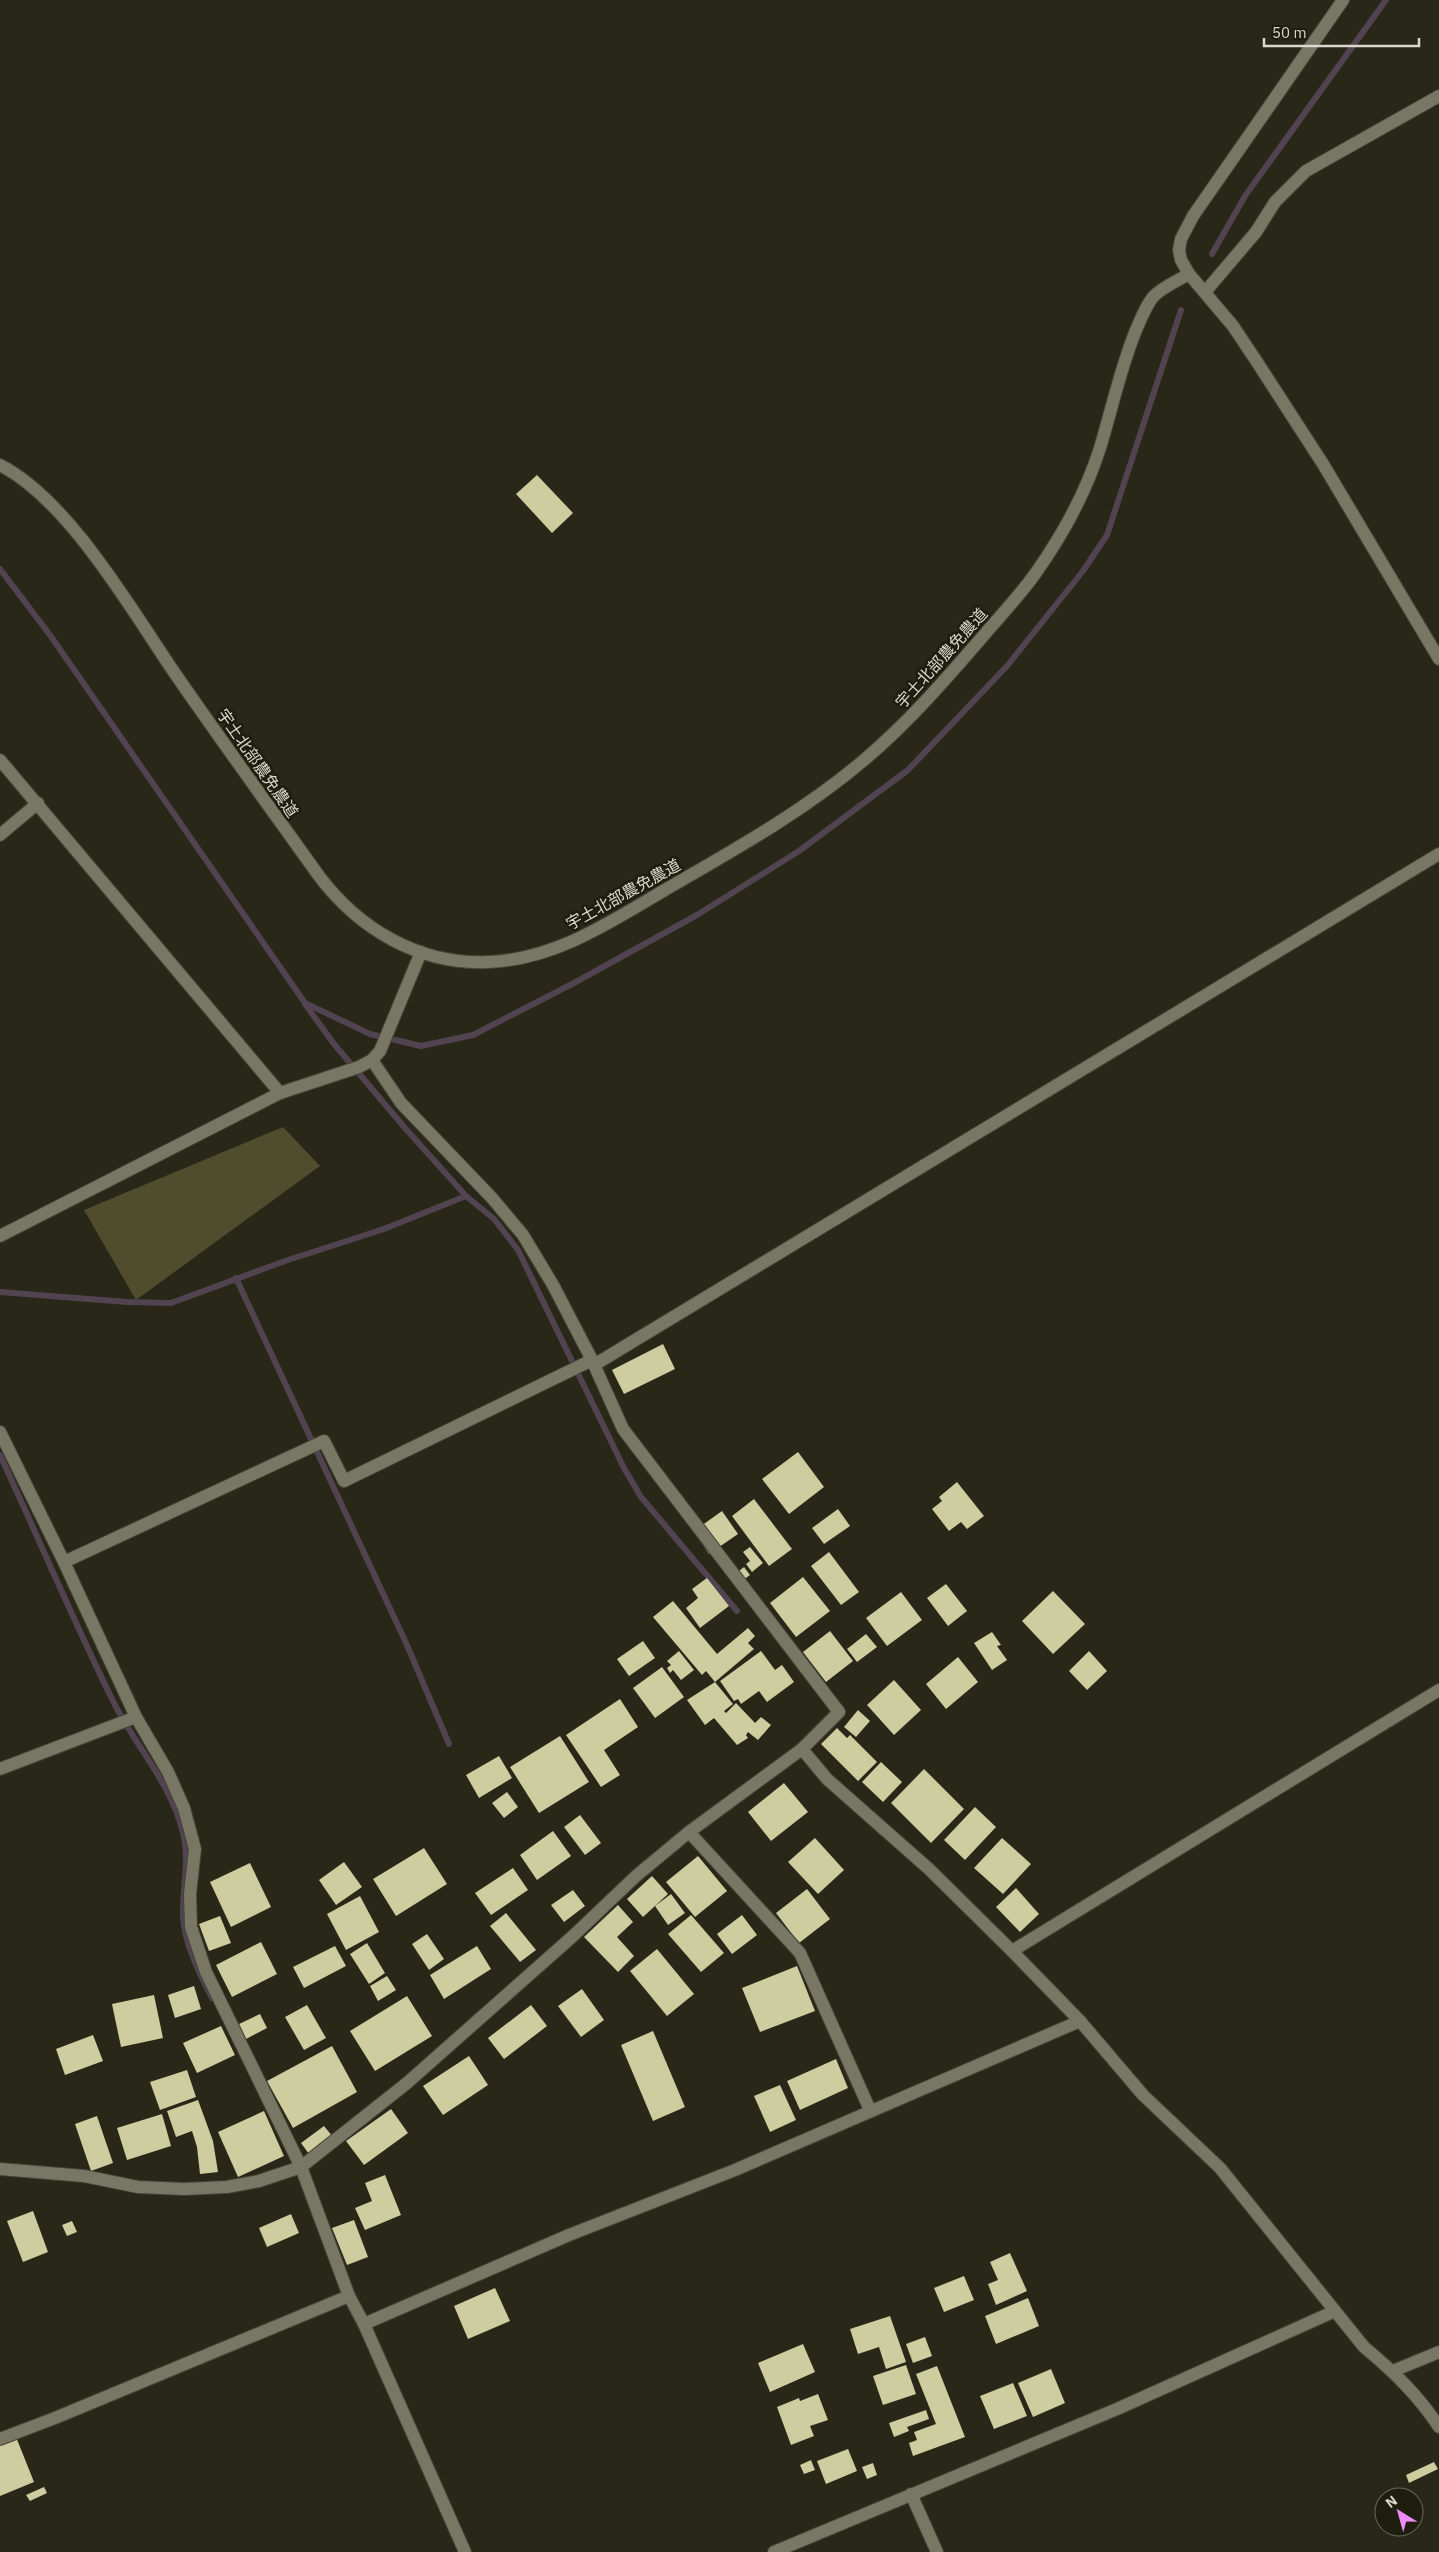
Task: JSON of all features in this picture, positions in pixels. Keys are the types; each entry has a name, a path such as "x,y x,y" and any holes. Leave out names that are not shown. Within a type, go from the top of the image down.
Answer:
{"street":[{"path":"1343,0 1192,216 1181,239 1179,250 1181,260 1189,274 1233,326 1323,464 1439,659"},
{"path":"1205,292 1256,232 1275,202 1306,171 1439,96"},
{"name":"宇土北部農免農道","path":"0,465 29,484 50,503 97,560 220,738 331,892 350,912 370,927 397,943 444,959 488,962 510,960 572,942 770,829 864,761 900,728 946,678 1035,574 1069,519 1086,483 1100,449 1121,374 1146,306 1163,288 1189,274"},
{"path":"0,760 280,1093"},
{"path":"0,835 38,803"},
{"path":"64,1562 324,1441 344,1481 593,1362 1439,854"},
{"path":"0,1236 280,1093 339,1075 372,1060 380,1051 421,952"},
{"path":"0,2169 84,2176 138,2187 184,2189 227,2187 259,2181 301,2167 407,2083 573,1936 636,1876 689,1832 802,1749 839,1712 624,1429 593,1362 523,1235 492,1198 401,1103 372,1060"},
{"path":"0,1432 64,1562 136,1717 168,1772 184,1808 195,1849 190,1894 191,1927 206,1972 301,2167 349,2296 364,2324 465,2552"},
{"path":"1012,1952 1439,1690"},
{"path":"0,1769 136,1717"},
{"path":"802,1749 826,1779 929,1869 1012,1952 1080,2021 1143,2095 1220,2168 1364,2347 1393,2372 1424,2404 1439,2427"},
{"path":"689,1832 800,1953 870,2110"},
{"path":"364,2324 569,2235 735,2170 870,2110 1080,2021"},
{"path":"0,2438 55,2418 349,2296"},
{"path":"774,2552 1117,2409 1335,2311"},
{"path":"1393,2372 1439,2352"},
{"path":"910,2494 937,2552"}],"shaded area":[{"path":"283,1127 320,1166 136,1300 84,1210"}],"building":[{"path":"537,475 573,513 552,533 516,494"},
{"path":"663,1344 675,1369 624,1394 612,1370"},
{"path":"798,1452 824,1487 789,1514 762,1479"},
{"path":"957,1482 984,1516 967,1529 961,1522 949,1531 932,1509 942,1501 939,1497"},
{"path":"754,1499 792,1549 769,1566 732,1516"},
{"path":"838,1509 850,1526 824,1544 812,1528"},
{"path":"722,1511 738,1534 709,1554 694,1531"},
{"path":"750,1547 763,1563 752,1572 746,1564 750,1561 743,1552"},
{"path":"829,1552 859,1592 841,1605 811,1566"},
{"path":"744,1567 750,1575 736,1585 730,1578"},
{"path":"803,1577 830,1611 796,1637 770,1603"},
{"path":"707,1578 729,1606 700,1628 686,1608 698,1598 692,1589"},
{"path":"946,1584 967,1611 948,1626 927,1598"},
{"path":"1053,1591 1085,1624 1053,1654 1022,1621"},
{"path":"901,1592 922,1620 887,1646 866,1618"},
{"path":"673,1601 717,1654 748,1628 755,1636 748,1643 754,1649 715,1682 706,1671 702,1675 653,1617"},
{"path":"830,1631 853,1661 826,1682 803,1652"},
{"path":"992,1632 1001,1645 997,1646 1007,1660 992,1670 974,1643"},
{"path":"866,1634 877,1647 857,1662 847,1649"},
{"path":"643,1641 655,1658 629,1676 617,1659"},
{"path":"679,1651 694,1670 681,1680 673,1670 670,1673 667,1668 671,1665 667,1661"},
{"path":"761,1651 775,1670 782,1665 794,1682 767,1702 759,1691 741,1704 738,1699 734,1701 720,1681"},
{"path":"1089,1651 1107,1671 1087,1690 1069,1671"},
{"path":"958,1657 978,1682 946,1709 926,1684"},
{"path":"662,1667 684,1697 655,1718 633,1688"},
{"path":"894,1680 921,1710 894,1735 867,1705"},
{"path":"715,1682 733,1704 724,1711 726,1713 736,1703 755,1723 761,1717 771,1725 758,1740 748,1732 746,1735 748,1738 737,1745 714,1718 705,1725 687,1700"},
{"path":"620,1699 638,1727 604,1750 620,1775 601,1787 566,1735"},
{"path":"858,1710 870,1721 856,1737 844,1727"},
{"path":"837,1728 847,1738 850,1735 877,1762 858,1781 821,1744"},
{"path":"560,1736 589,1782 539,1813 510,1767"},
{"path":"499,1756 512,1778 479,1798 466,1775"},
{"path":"881,1762 902,1782 883,1802 862,1782"},
{"path":"924,1769 964,1809 931,1843 891,1803"},
{"path":"784,1783 808,1812 771,1841 748,1812"},
{"path":"507,1792 518,1807 504,1818 492,1803"},
{"path":"975,1807 996,1827 965,1860 944,1840"},
{"path":"580,1815 601,1843 585,1855 564,1827"},
{"path":"553,1831 571,1856 537,1880 520,1855"},
{"path":"815,1838 844,1870 818,1894 788,1862"},
{"path":"1002,1838 1031,1864 1003,1894 974,1868"},
{"path":"424,1848 447,1884 396,1916 373,1879"},
{"path":"698,1856 727,1891 695,1917 666,1882"},
{"path":"344,1862 362,1887 336,1905 319,1880"},
{"path":"250,1863 271,1907 231,1927 210,1882"},
{"path":"513,1868 528,1890 491,1915 475,1893"},
{"path":"652,1876 668,1894 643,1917 627,1899"},
{"path":"1016,1888 1039,1914 1020,1932 996,1907"},
{"path":"807,1889 830,1919 799,1943 776,1913"},
{"path":"573,1890 585,1906 564,1922 551,1905"},
{"path":"671,1894 685,1913 668,1925 655,1906"},
{"path":"360,1896 379,1932 346,1950 327,1914"},
{"path":"618,1905 633,1922 617,1937 634,1956 618,1972 584,1937"},
{"path":"506,1913 536,1950 520,1962 490,1926"},
{"path":"691,1915 724,1953 701,1972 668,1934"},
{"path":"742,1915 757,1935 732,1954 717,1934"},
{"path":"220,1916 231,1943 209,1951 199,1924"},
{"path":"427,1934 444,1959 429,1970 412,1944"},
{"path":"261,1942 277,1974 232,1997 216,1965"},
{"path":"367,1943 385,1973 369,1984 350,1954"},
{"path":"335,1946 346,1966 304,1988 293,1967"},
{"path":"477,1946 491,1969 444,1999 430,1975"},
{"path":"657,1949 694,1994 667,2016 630,1971"},
{"path":"797,1966 815,2011 760,2032 742,1988"},
{"path":"387,1976 396,1990 378,2001 370,1986"},
{"path":"194,1986 201,2009 175,2018 168,1995"},
{"path":"582,1989 604,2020 581,2037 558,2006"},
{"path":"154,1995 163,2038 121,2047 112,2004"},
{"path":"407,1996 432,2036 375,2071 350,2031"},
{"path":"307,2005 326,2038 304,2050 285,2017"},
{"path":"531,2005 547,2026 504,2059 488,2038"},
{"path":"260,2014 267,2028 246,2039 239,2024"},
{"path":"221,2026 235,2055 197,2073 183,2043"},
{"path":"653,2031 685,2107 653,2121 621,2045"},
{"path":"93,2035 103,2061 65,2075 56,2049"},
{"path":"332,2046 357,2092 293,2128 267,2081"},
{"path":"469,2056 488,2085 443,2115 423,2086"},
{"path":"836,2059 848,2088 800,2110 787,2081"},
{"path":"187,2070 196,2097 160,2110 150,2082"},
{"path":"780,2085 796,2120 770,2132 754,2096"},
{"path":"198,2100 213,2141 218,2172 200,2174 197,2147 192,2131 176,2137 167,2111"},
{"path":"391,2109 408,2133 364,2165 346,2141"},
{"path":"264,2111 284,2156 238,2177 218,2132"},
{"path":"162,2114 171,2146 127,2160 117,2128"},
{"path":"97,2116 113,2163 91,2171 75,2124"},
{"path":"324,2126 333,2137 309,2154 301,2143"},
{"path":"385,2175 401,2215 365,2230 355,2208 372,2201 365,2183"},
{"path":"33,2211 48,2252 23,2262 7,2221"},
{"path":"291,2214 299,2233 267,2247 259,2228"},
{"path":"354,2220 368,2257 347,2265 332,2228"},
{"path":"72,2221 77,2232 67,2236 62,2225"},
{"path":"1010,2253 1027,2291 996,2305 988,2284 998,2280 990,2262"},
{"path":"964,2276 974,2300 944,2312 934,2288"},
{"path":"495,2288 510,2321 468,2339 454,2306"},
{"path":"1028,2298 1039,2326 996,2344 985,2316"},
{"path":"890,2316 906,2362 886,2369 879,2347 858,2354 850,2329"},
{"path":"925,2337 932,2356 913,2363 906,2344"},
{"path":"803,2344 815,2372 770,2392 758,2363"},
{"path":"906,2365 916,2394 883,2405 873,2376"},
{"path":"937,2366 965,2437 913,2456 909,2443 917,2440 914,2432 936,2424 916,2374"},
{"path":"1051,2369 1065,2403 1033,2417 1018,2383"},
{"path":"1013,2383 1027,2416 994,2429 980,2396"},
{"path":"818,2394 828,2420 810,2426 814,2436 791,2445 777,2407 799,2398 800,2401"},
{"path":"926,2410 929,2419 907,2427 909,2431 894,2437 889,2423"},
{"path":"16,2437 34,2482 0,2496 0,2444"},
{"path":"848,2449 857,2471 826,2484 817,2461"},
{"path":"811,2460 815,2470 804,2474 800,2465"},
{"path":"1434,2462 1438,2469 1409,2483 1406,2475"},
{"path":"873,2463 877,2475 867,2479 862,2467"},
{"path":"44,2487 47,2493 30,2501 26,2495"}],"waterway":[{"path":"1212,254 1245,196 1386,0"},
{"path":"0,569 50,635 305,1003 370,1034 421,1046 473,1035 574,983 697,915 799,851 908,770 1007,666 1083,571 1107,535 1181,310"},
{"path":"305,1004 334,1044 405,1128 466,1196 494,1219 518,1250 624,1468 641,1497 737,1611"},
{"path":"0,1292 127,1302 171,1303 285,1261 384,1229 466,1196"},
{"path":"236,1278 407,1645 449,1744"},
{"path":"0,1455 70,1611 114,1703 162,1781 177,1815 183,1833 186,1854 183,1906 186,1937 193,1958 212,1998"}]}
